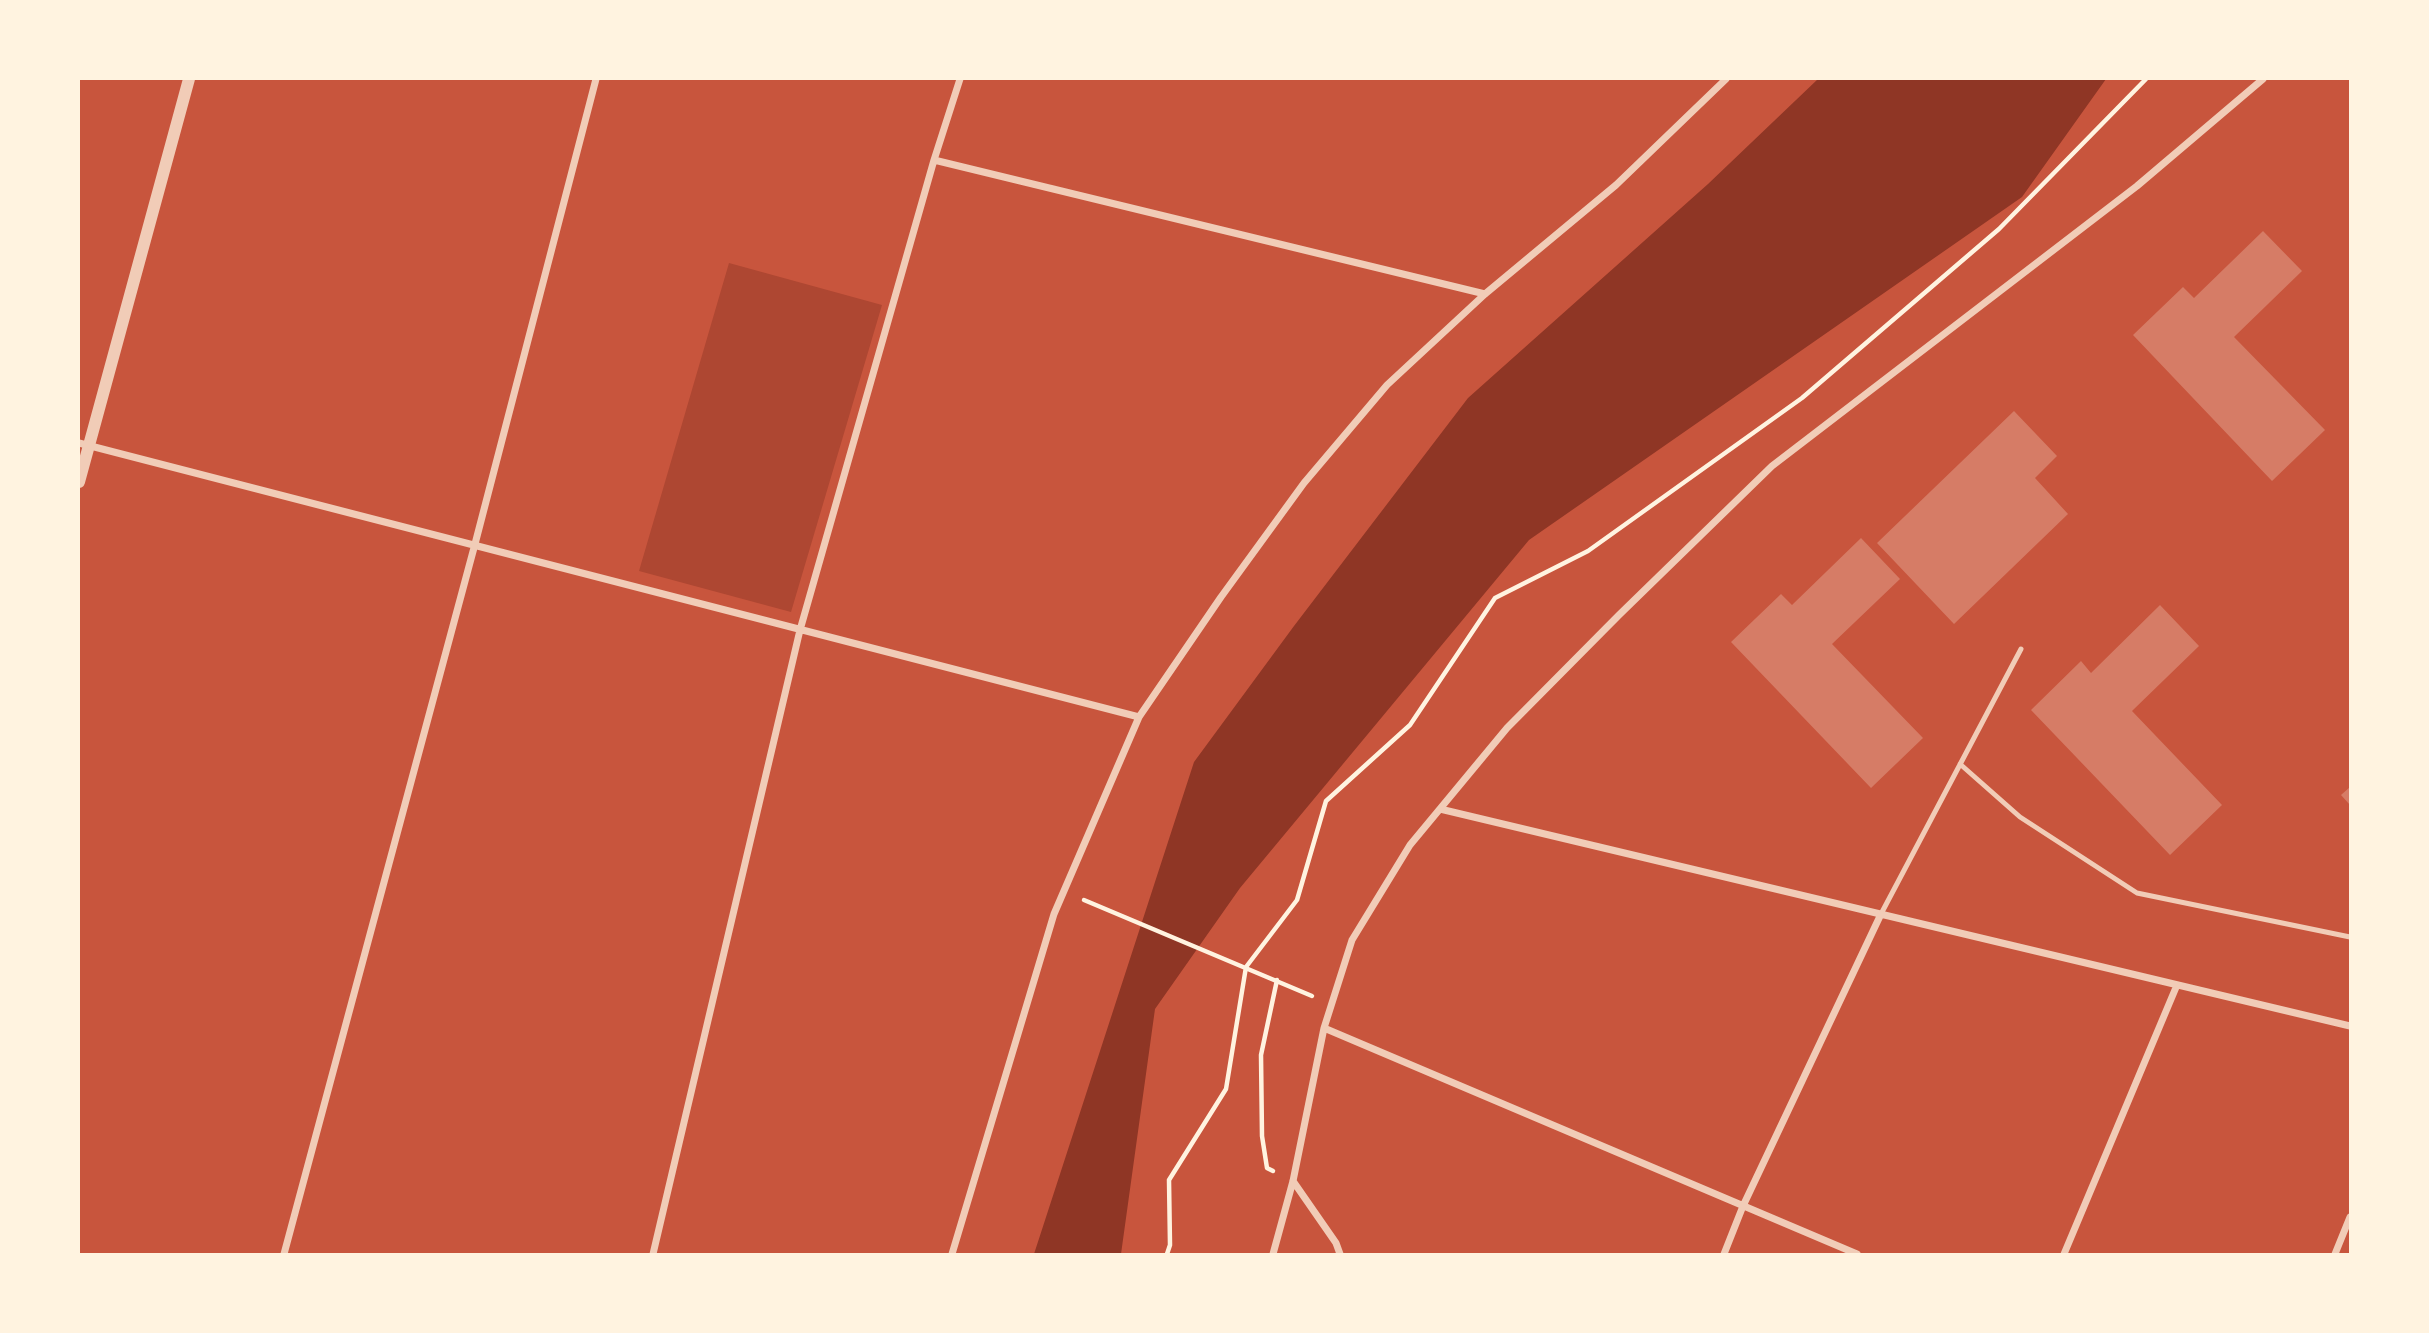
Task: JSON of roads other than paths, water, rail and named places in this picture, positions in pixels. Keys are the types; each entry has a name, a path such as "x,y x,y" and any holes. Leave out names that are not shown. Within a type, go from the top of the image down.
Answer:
{"street":[{"path":"79,482 83,445 189,79"},
{"path":"284,1254 475,544 596,79"},
{"path":"653,1254 800,630 934,160 960,79"},
{"path":"952,1254 1054,914 1139,717 1221,597 1304,483 1387,385 1485,294 1616,186 1726,79"},
{"path":"1273,1254 1293,1181 1324,1028 1352,940 1410,845 1507,728 1772,466 2137,186 2263,79"},
{"path":"934,160 1485,294"},
{"path":"83,445 1139,717"},
{"path":"1440,809 2350,1026"},
{"path":"1724,1254 1743,1206 1881,914"},
{"path":"2064,1254 2177,985"},
{"path":"1324,1028 1857,1254"},
{"path":"1293,1181 1336,1243 1340,1254"},
{"path":"2335,1254 2350,1217"}],"lane":[{"path":"1881,914 2021,649"},
{"path":"1960,764 2020,817 2137,893 2350,937"}]}
